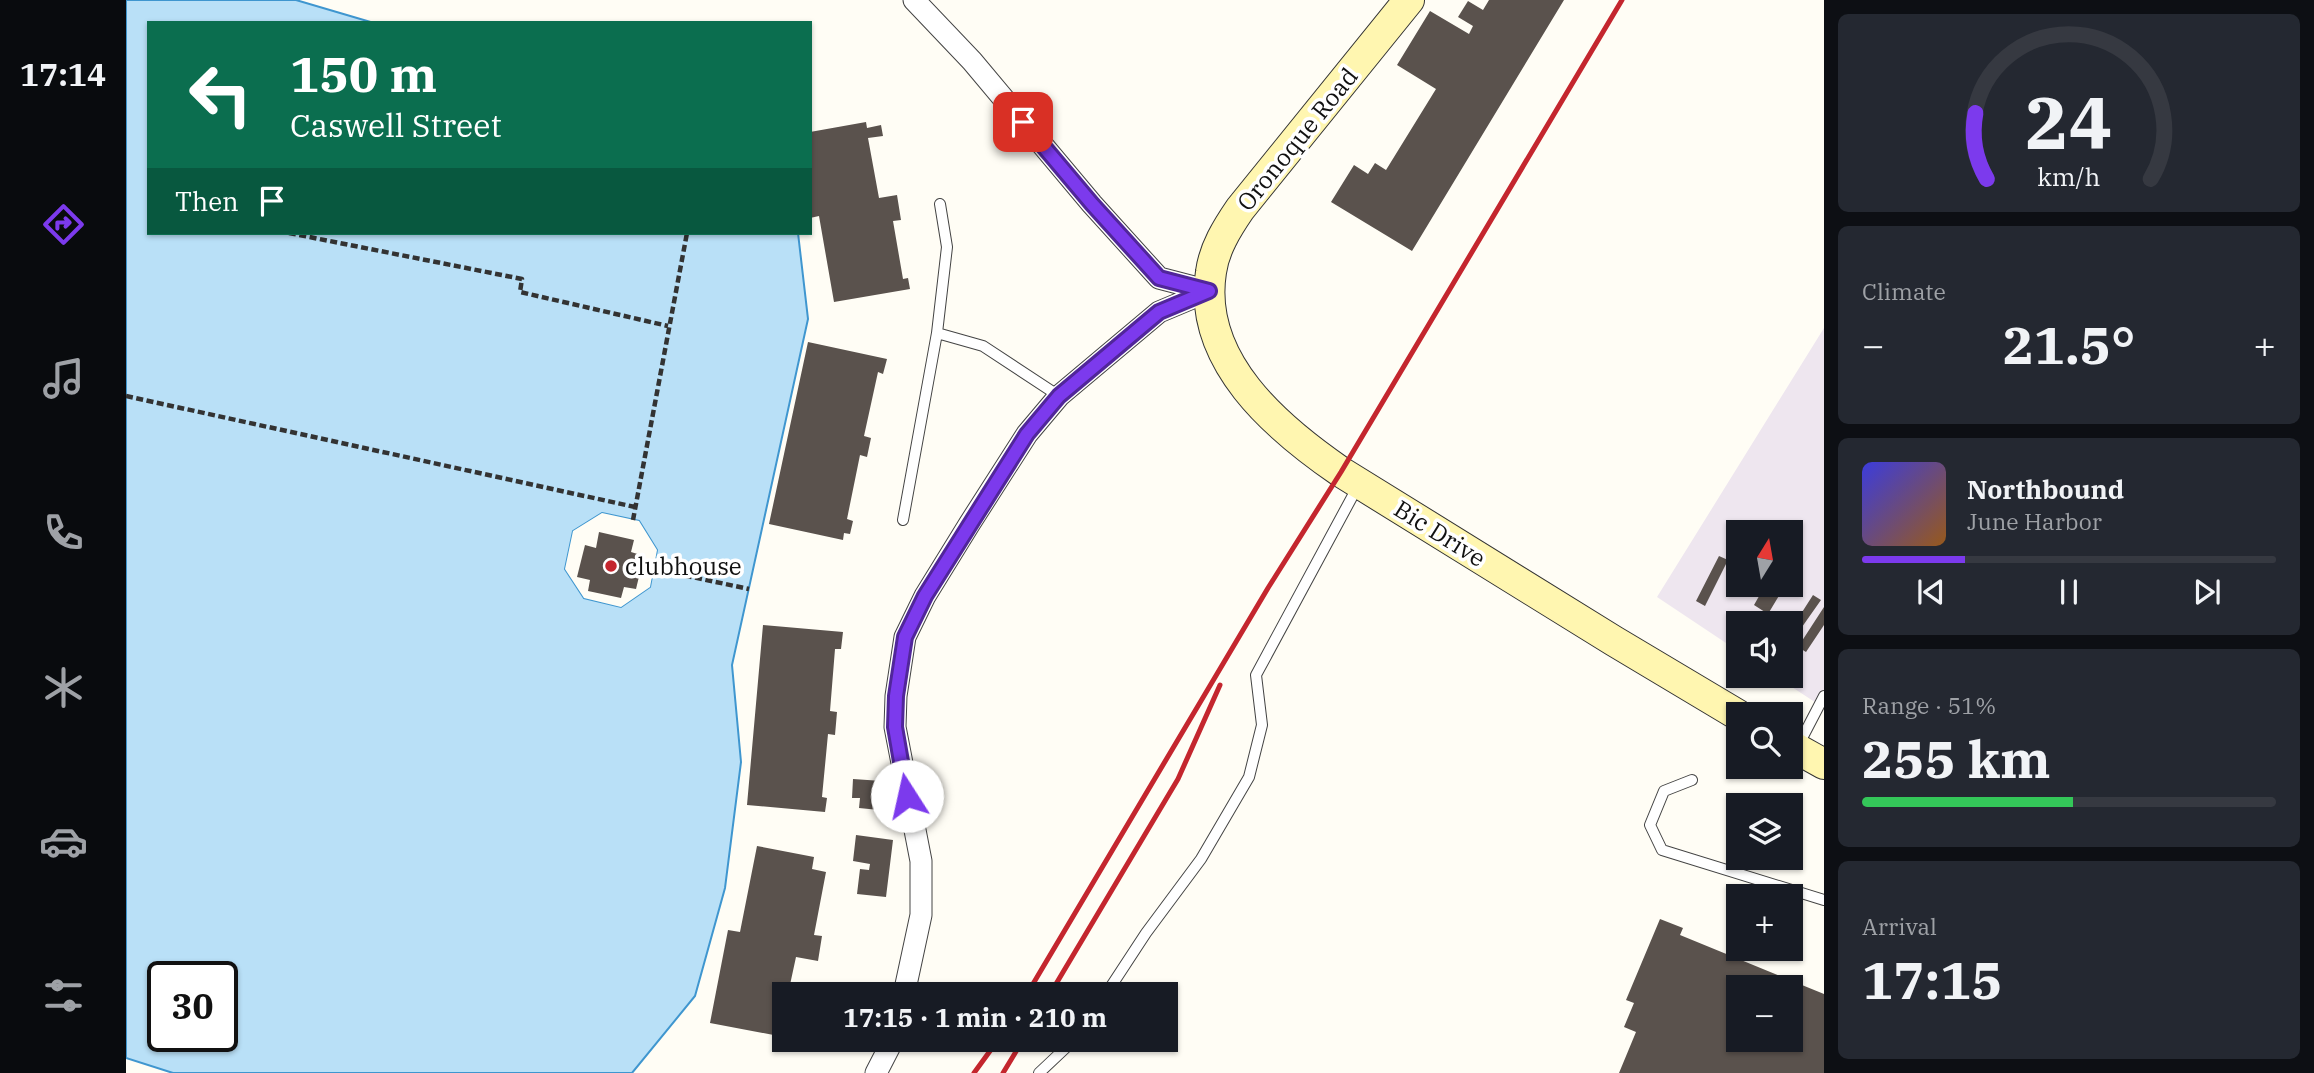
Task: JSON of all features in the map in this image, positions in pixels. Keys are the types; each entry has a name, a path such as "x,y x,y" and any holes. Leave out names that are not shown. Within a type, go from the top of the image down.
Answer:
{"street":[{"path":"914,0 972,61 1092,204 1159,278 1209,291"},
{"name":"Oronoque Road","path":"1209,291 1216,252 1240,209 1409,0"},
{"path":"907,982 921,915 921,861 895,727 896,696 905,637 925,596 970,523 1027,434 1059,396 1159,312 1209,291"},
{"name":"Bic Drive","path":"1209,291 1214,328 1219,345 1231,366 1274,421 1299,443 1614,641 1726,708"},
{"path":"1803,752 1824,764"},
{"path":"876,1073 887,1052"}],"lane":[{"path":"903,520 937,333 947,247 940,204"},
{"path":"937,333 983,346 1059,396"},
{"path":"1114,982 1146,933 1202,859 1249,777 1262,725 1256,675 1360,483"},
{"path":"1803,731 1824,696"},
{"path":"1692,780 1664,791 1650,825 1662,850 1824,901"},
{"path":"1039,1073 1061,1052"}],"path":[{"path":"299,235 522,279 520,292 668,326"},
{"path":"633,520 687,235"},
{"path":"126,396 635,507"},
{"path":"654,569 748,589"}],"shaded area":[{"path":"1824,328 1824,708 1793,688 1803,688 1803,611 1726,611 1726,643 1657,597"}],"water":[{"path":"126,0 296,0 367,21 147,21 147,235 798,235 808,319 732,665 741,762 725,888 695,996 632,1073 173,1073 126,1058","holes":["602,513 639,521 657,550 650,587 621,607 584,598 565,569 573,531"]}],"pier":[{"path":"602,513 639,521 657,550 650,587 621,607 584,598 565,569 573,531","holes":["602,517 637,524 654,551 647,585 620,603 587,595 569,568 576,533"]}],"building":[{"path":"1489,0 1564,0 1412,251 1331,202 1354,165 1368,174 1375,163 1386,170 1436,89 1397,65 1430,11 1469,34 1473,26 1458,17 1468,1 1483,10"},
{"path":"866,122 867,128 881,125 883,136 868,138 879,198 897,195 901,220 893,221 903,279 908,278 910,289 834,302 819,216 812,218 812,132"},
{"path":"808,342 887,359 883,374 878,372 864,436 871,438 867,457 860,455 847,519 853,521 850,534 844,533 843,540 769,524"},
{"name":"clubhouse","path":"599,532 634,540 631,552 644,556 636,589 624,587 621,598 588,591 590,580 577,577 585,545 596,548"},
{"path":"1719,556 1726,559 1705,606 1696,601"},
{"path":"1813,595 1821,600 1803,626 1803,611"},
{"path":"1759,597 1778,597 1770,611 1763,611 1754,605"},
{"path":"1824,607 1824,625 1806,652 1803,650 1803,639"},
{"path":"763,625 843,632 841,649 835,649 830,711 837,712 835,735 828,734 822,797 827,798 825,812 747,805"},
{"path":"853,779 882,781 879,810 859,808 860,798 852,798"},
{"path":"856,835 893,840 886,897 857,894 860,869 869,870 870,864 853,861"},
{"path":"757,846 814,857 812,869 826,872 814,935 822,936 818,961 796,957 791,982 772,982 772,1035 710,1023 728,930 740,932"},
{"path":"1660,919 1683,928 1680,935 1726,954 1726,961 1743,961 1778,975 1726,975 1726,1052 1803,1052 1803,985 1824,994 1824,1073 1619,1073 1636,1032 1624,1027 1634,1003 1626,1000"}],"railway":[{"path":"1034,982 1622,0"},
{"path":"1057,982 1178,779 1220,685"},
{"path":"974,1073 989,1052"},
{"path":"1003,1073 1016,1052"}],"place":[{"name":"clubhouse","path":"611,566"}],"route":[{"path":"907,796 895,727 896,696 905,637 925,596 1027,434 1059,396 1089,368 1159,312 1209,291 1159,278 1136,255 1023,122"}]}
